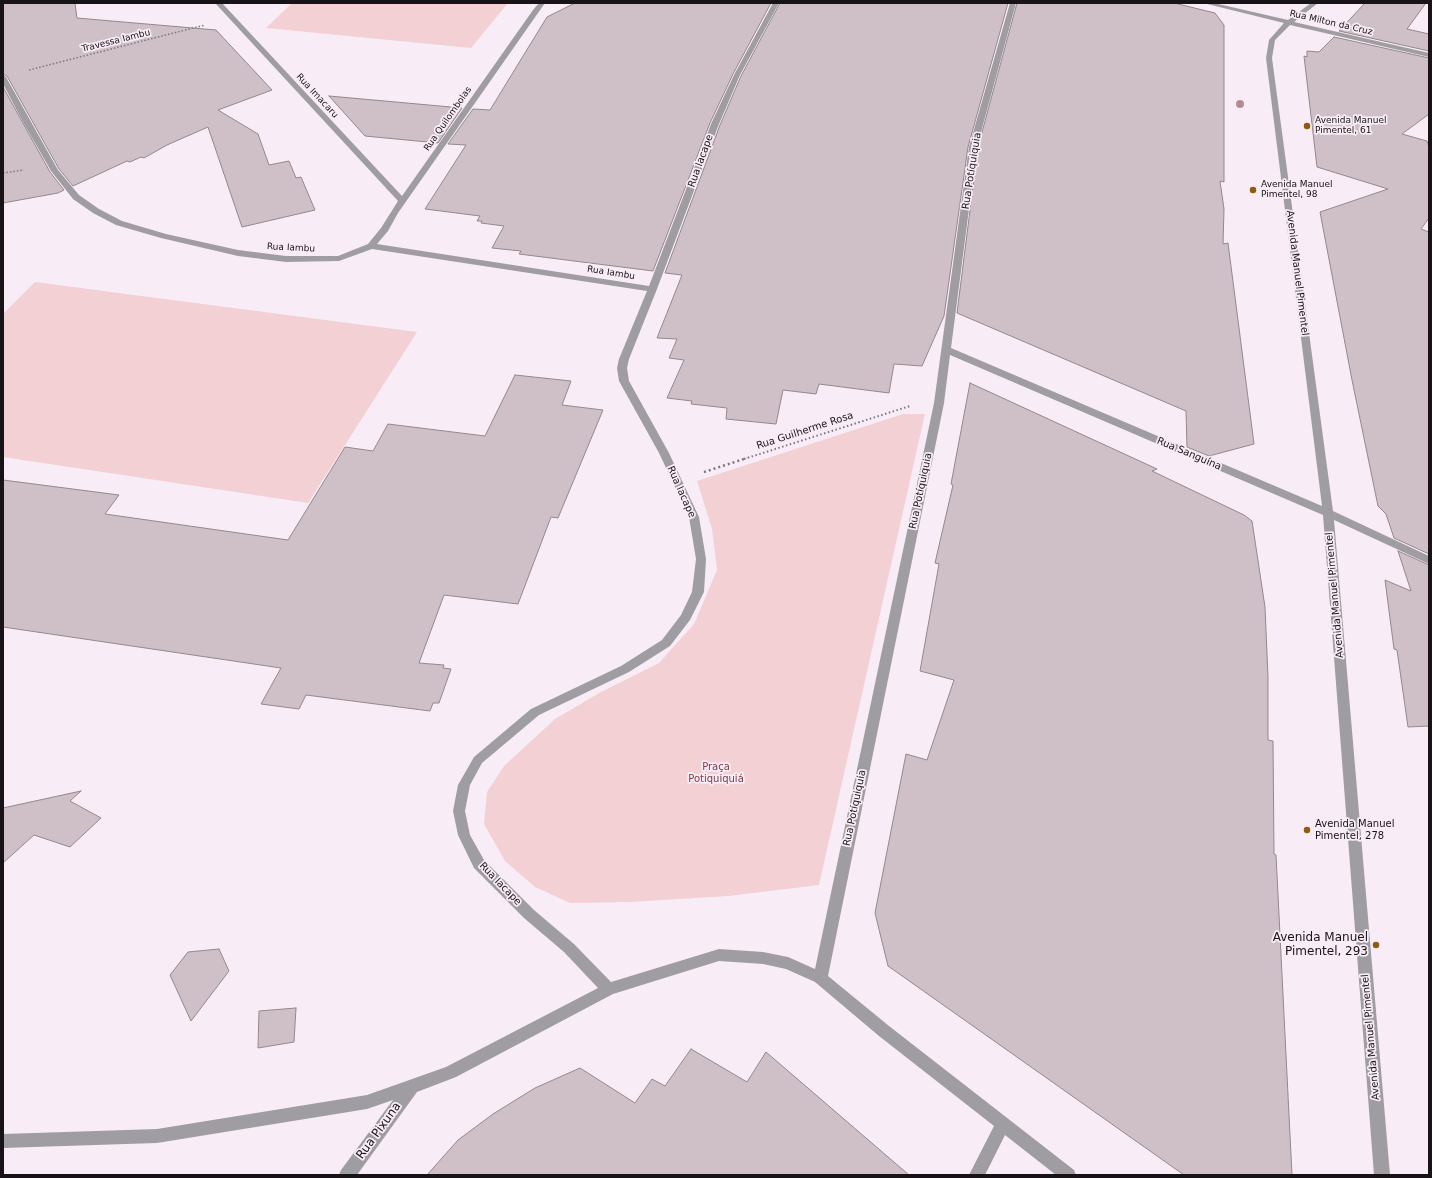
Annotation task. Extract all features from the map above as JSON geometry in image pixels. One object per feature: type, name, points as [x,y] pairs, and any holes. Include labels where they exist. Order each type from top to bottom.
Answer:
[{"type":"street","name":"Rua Imacaru","points":[[218,3],[403,202]]},
{"type":"street","name":"Rua Quilombolas","points":[[371,246],[542,3]]},
{"type":"street","name":"Rua Iacape","points":[[609,989],[568,948],[529,914],[479,864],[464,835],[460,811],[464,785],[478,760],[535,712],[625,668],[666,643],[686,617],[698,592],[701,559],[694,517],[664,453],[624,381],[622,368],[624,359],[715,124],[737,75],[776,3]]},
{"type":"street","name":"Rua Potíquiquia","points":[[820,978],[939,403],[974,147],[1013,3]]},
{"type":"street","name":"Rua Milton da Cruz","points":[[1206,3],[1429,55]]},
{"type":"street","name":"Avenida Manuel Pimentel","points":[[1315,3],[1288,23],[1272,40],[1269,58],[1328,513],[1382,1175]]},
{"type":"street","name":"Rua Iambu","points":[[3,77],[55,171],[76,197],[96,211],[119,223],[164,236],[238,253],[286,259],[339,258],[371,246],[652,289]]},
{"type":"street","name":"Rua Sanguína","points":[[947,350],[1328,513],[1429,560]]},
{"type":"street","points":[[3,1141],[157,1136],[367,1102],[451,1072],[609,989],[719,955],[763,958],[788,963],[820,978],[884,1031],[1068,1175]]},
{"type":"street","name":"Rua Pixuna","points":[[347,1175],[412,1087]]},
{"type":"street","points":[[977,1175],[1003,1124]]},
{"type":"path","name":"Travessa Iambu","points":[[3,77],[232,18]]},
{"type":"path","name":"Rua Guilherme Rosa","points":[[676,480],[905,407],[939,403]]},
{"type":"green space","points":[[292,3],[508,3],[471,48],[266,28]]},
{"type":"green space","points":[[35,282],[417,332],[308,503],[3,457],[3,314]]},
{"type":"green space","name":"Praça Potiquiquiá","points":[[903,414],[925,414],[819,885],[728,896],[630,902],[570,903],[535,887],[505,861],[484,824],[487,792],[504,766],[555,719],[601,692],[659,663],[694,624],[717,570],[712,529],[697,481]]},
{"type":"building","points":[[3,3],[75,3],[77,18],[216,30],[272,90],[218,110],[258,134],[269,165],[289,161],[296,178],[301,177],[315,210],[242,227],[208,127],[167,145],[144,158],[141,157],[130,162],[127,161],[73,186],[59,169],[7,76],[3,74]]},
{"type":"building","points":[[575,3],[771,3],[733,74],[710,123],[653,271],[519,254],[521,251],[492,248],[504,226],[481,223],[482,221],[477,221],[480,216],[425,209],[466,145],[448,144],[473,109],[490,110],[547,17]]},
{"type":"building","points":[[780,3],[1008,3],[968,147],[944,316],[922,366],[894,364],[889,393],[819,384],[816,394],[783,390],[776,424],[726,419],[727,408],[691,404],[692,401],[667,398],[684,360],[669,358],[677,339],[657,338],[682,275],[665,273],[720,125],[741,76]]},
{"type":"building","points":[[1017,3],[1174,3],[1215,13],[1224,25],[1224,182],[1220,181],[1224,209],[1223,244],[1228,243],[1254,444],[1209,456],[1187,447],[1186,411],[957,313],[978,147]]},
{"type":"building","points":[[1365,3],[1426,3],[1407,29],[1429,34],[1429,51],[1339,31]]},
{"type":"building","points":[[1334,37],[1429,58],[1429,114],[1402,134],[1427,141],[1429,147],[1429,218],[1421,229],[1429,232],[1429,554],[1394,538],[1386,514],[1378,506],[1320,212],[1388,189],[1317,167],[1304,56],[1307,57],[1307,51],[1319,52]]},
{"type":"building","points":[[3,87],[50,172],[64,190],[58,193],[3,203]]},
{"type":"building","points":[[329,96],[462,108],[438,143],[365,136]]},
{"type":"building","points":[[515,375],[571,381],[562,405],[603,410],[558,518],[551,517],[518,604],[444,595],[419,663],[444,665],[443,668],[451,669],[439,703],[433,703],[430,711],[306,695],[299,709],[261,704],[281,668],[3,627],[3,480],[119,495],[105,514],[288,540],[345,447],[373,451],[388,424],[485,436]]},
{"type":"building","points":[[970,383],[1157,469],[1152,471],[1244,515],[1252,521],[1265,607],[1268,677],[1268,740],[1273,741],[1274,854],[1276,855],[1292,1175],[1184,1175],[888,966],[875,913],[906,754],[927,760],[954,680],[920,671],[939,564],[935,563],[953,485],[951,484]]},
{"type":"building","points":[[1398,551],[1429,565],[1429,726],[1408,727],[1397,650],[1394,649],[1385,580],[1411,591]]},
{"type":"building","points":[[81,791],[70,801],[101,818],[70,847],[34,835],[3,863],[3,808]]},
{"type":"building","points":[[219,949],[229,971],[191,1021],[170,975],[188,952]]},
{"type":"building","points":[[296,1008],[294,1042],[258,1048],[259,1011]]},
{"type":"building","points":[[691,1049],[747,1082],[766,1052],[909,1175],[427,1175],[458,1140],[493,1114],[535,1088],[580,1068],[635,1103],[652,1079],[665,1086]]},
{"type":"place","name":"Avenida Manuel Pimentel, 61","points":[[1307,126]]},
{"type":"place","name":"Avenida Manuel Pimentel, 98","points":[[1253,190]]},
{"type":"place","name":"Avenida Manuel Pimentel, 278","points":[[1307,830]]},
{"type":"place","name":"Avenida Manuel Pimentel, 293","points":[[1376,945]]}]
